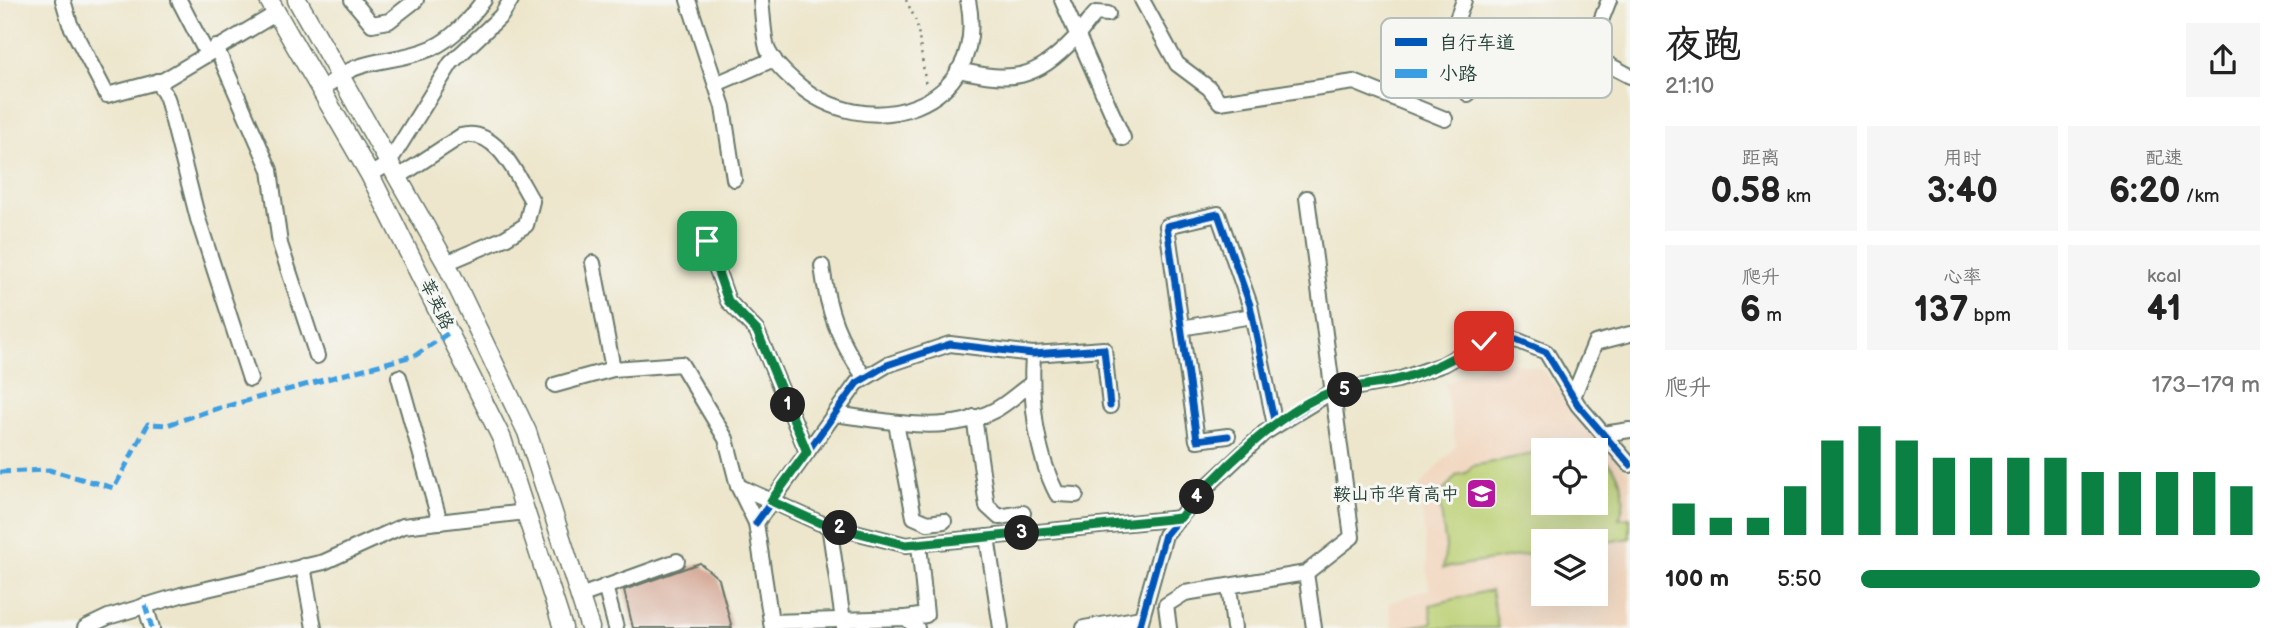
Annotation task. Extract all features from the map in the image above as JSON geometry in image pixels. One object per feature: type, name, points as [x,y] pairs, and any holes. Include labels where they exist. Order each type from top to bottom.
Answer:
[{"type":"main road","name":"莘英路","points":[[297,0],[446,263],[527,432],[590,628]]},
{"type":"main road","name":"莘英路","points":[[273,7],[370,175],[502,439],[563,628]]},
{"type":"street","points":[[63,0],[69,24],[107,95],[157,81],[211,50],[273,7]]},
{"type":"street","points":[[179,0],[211,50],[270,170],[280,244],[317,356]]},
{"type":"street","points":[[352,0],[372,24],[389,21],[410,2]]},
{"type":"street","points":[[321,91],[338,74],[365,63],[394,59],[433,47],[465,24],[484,0]]},
{"type":"street","points":[[393,171],[451,62],[501,16],[511,0]]},
{"type":"street","points":[[688,0],[723,107],[734,179]]},
{"type":"street","points":[[761,0],[767,50],[774,59],[808,94],[871,116],[889,115],[928,101],[958,70],[970,45],[968,0]]},
{"type":"street","points":[[1062,0],[1123,138]]},
{"type":"street","points":[[1142,0],[1177,64],[1209,88],[1220,102],[1354,82],[1381,93]]},
{"type":"street","points":[[1457,18],[1464,0]]},
{"type":"street","points":[[1602,18],[1609,0]]},
{"type":"street","points":[[958,70],[1000,79],[1014,78],[1054,58],[1077,37],[1096,13],[1108,14]]},
{"type":"street","points":[[716,83],[774,59]]},
{"type":"street","points":[[1612,67],[1630,76]]},
{"type":"street","points":[[157,81],[167,98],[198,219],[250,379]]},
{"type":"street","points":[[1393,98],[1444,119]]},
{"type":"street","points":[[370,175],[393,171],[472,133],[485,137],[505,157],[532,201],[526,225],[505,238],[446,263]]},
{"type":"street","points":[[1169,628],[1166,605],[1185,593],[1306,573],[1352,537],[1307,198]]},
{"type":"street","points":[[1227,436],[1197,440],[1167,226],[1218,214],[1252,316],[1275,425]]},
{"type":"street","points":[[707,241],[728,301],[757,331],[807,452]]},
{"type":"street","points":[[593,263],[613,369]]},
{"type":"street","points":[[822,266],[832,321],[842,345],[865,378]]},
{"type":"street","points":[[1181,328],[1252,316]]},
{"type":"street","points":[[1573,397],[1595,343],[1630,334]]},
{"type":"street","points":[[1084,628],[1140,623],[1165,535],[1201,492],[1275,425],[1331,392],[1398,380],[1444,364],[1484,341],[1509,337],[1546,352],[1573,397],[1630,465]]},
{"type":"street","points":[[756,523],[857,383],[887,365],[950,344],[1033,354],[1104,349],[1110,406]]},
{"type":"street","points":[[1033,354],[1031,384],[1046,472],[1057,494],[1076,495]]},
{"type":"street","points":[[555,385],[613,369],[681,364],[726,439],[738,486],[756,523],[771,625],[912,623],[926,615],[919,544]]},
{"type":"street","points":[[399,377],[440,522]]},
{"type":"street","points":[[835,414],[906,426],[956,423],[995,410],[1031,384]]},
{"type":"street","points":[[974,417],[987,506],[999,517],[1024,513]]},
{"type":"street","points":[[896,423],[914,517],[928,523],[944,521]]},
{"type":"street","points":[[1603,434],[1630,430]]},
{"type":"street","points":[[738,486],[829,525],[906,545],[1180,518]]},
{"type":"street","points":[[85,628],[108,617],[145,606],[324,562],[403,526],[526,512]]},
{"type":"street","points":[[829,525],[844,624]]},
{"type":"street","points":[[987,537],[1001,628]]},
{"type":"street","points":[[580,596],[677,561]]},
{"type":"street","points":[[303,566],[314,628]]},
{"type":"street","points":[[1306,573],[1314,628]]},
{"type":"street","points":[[605,586],[616,628]]},
{"type":"street","points":[[1229,586],[1234,628]]},
{"type":"street","points":[[145,606],[152,628]]},
{"type":"path","points":[[906,0],[917,23],[928,101]]},
{"type":"shaded area","name":"鞍山市华育高中","points":[[1494,359],[1540,368],[1599,438],[1531,438],[1531,515],[1608,515],[1608,449],[1630,475],[1630,628],[1392,628],[1389,603],[1429,589],[1420,486],[1456,446],[1445,384]]},
{"type":"green space","points":[[1531,454],[1531,515],[1608,515],[1608,463],[1621,482],[1623,500],[1619,519],[1630,518],[1630,538],[1608,542],[1608,529],[1531,529],[1531,554],[1443,568],[1446,547],[1439,496],[1457,475],[1466,473],[1472,466]]},
{"type":"green space","points":[[1491,590],[1498,628],[1405,628],[1432,623],[1430,605]]},
{"type":"building","points":[[700,563],[719,579],[732,628],[633,628],[624,590]]},
{"type":"marked path","points":[[0,472],[49,470],[114,488],[148,424],[167,425],[209,411],[416,355],[450,332]]},
{"type":"marked path","points":[[145,605],[152,628]]},
{"type":"cycle path","points":[[1228,436],[1197,440],[1167,226],[1218,214],[1250,305],[1275,425]]},
{"type":"cycle path","points":[[1139,628],[1165,535],[1201,492],[1264,433],[1331,392],[1398,380],[1444,364],[1484,341],[1509,337],[1546,352],[1578,405],[1630,465]]},
{"type":"cycle path","points":[[756,523],[857,383],[887,365],[950,344],[1033,354],[1104,349],[1110,406]]},
{"type":"place","name":"鞍山市华育高中","points":[[1482,494]]},
{"type":"route","points":[[707,241],[728,301],[757,331],[807,452],[771,501],[820,523],[906,545],[1180,518],[1201,492],[1264,433],[1303,407],[1331,392],[1398,380],[1444,364],[1484,341]]}]
